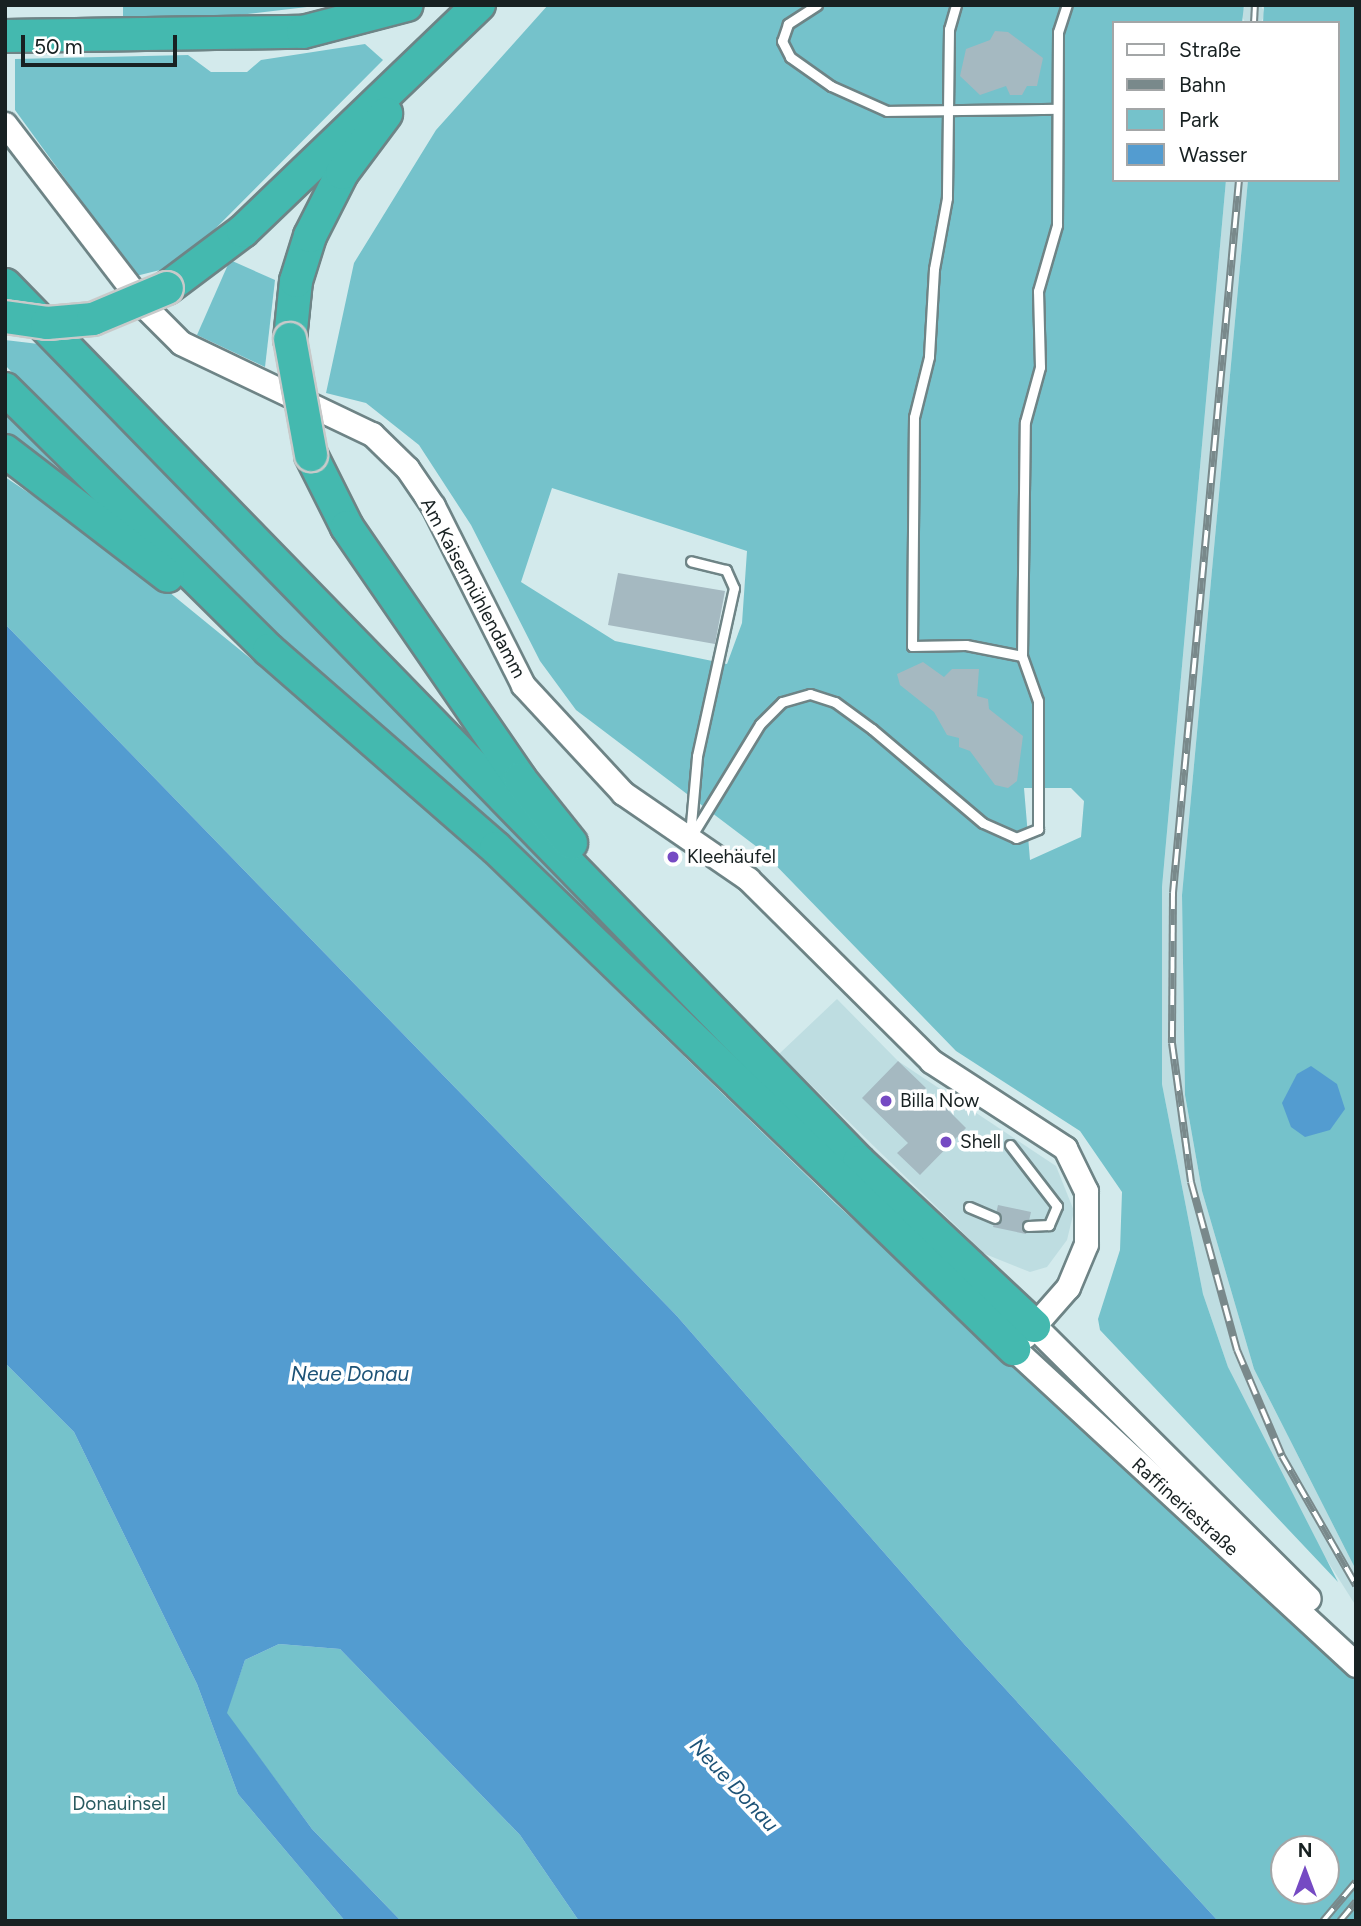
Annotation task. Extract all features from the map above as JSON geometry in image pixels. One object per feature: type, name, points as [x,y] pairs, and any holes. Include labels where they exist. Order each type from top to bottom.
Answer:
[{"type":"highway","points":[[5,36],[303,32],[407,5]]},
{"type":"highway","points":[[5,317],[47,323],[93,319],[167,288],[243,231],[479,5]]},
{"type":"highway","points":[[436,48],[359,148],[320,214],[296,281],[290,339],[311,455],[347,527],[512,768],[647,946]]},
{"type":"highway","points":[[5,285],[859,1162],[1024,1337]]},
{"type":"highway","points":[[5,389],[269,650],[496,848],[1024,1337]]},
{"type":"highway","points":[[5,451],[269,650]]},
{"type":"main road","name":"Raffineriestraße","points":[[1024,1337],[1356,1647]]},
{"type":"main road","name":"Raffineriestraße","points":[[1024,1337],[1356,1665]]},
{"type":"street","name":"Am Kaisermühlendamm","points":[[5,124],[123,280],[181,343],[372,434],[407,468],[433,506],[523,685],[623,793],[748,879],[931,1061],[1065,1148],[1086,1192],[1086,1244],[1068,1287],[1024,1337]]},
{"type":"lane","points":[[817,5],[788,24],[782,41],[790,57],[887,111],[1057,109]]},
{"type":"lane","points":[[956,5],[948,29],[947,198],[934,269],[929,357],[914,417],[912,646],[966,645],[1022,656]]},
{"type":"lane","points":[[689,840],[760,724],[782,702],[810,694],[835,702],[872,729],[983,823],[1016,838],[1038,829],[1042,787],[1038,701],[1022,656],[1026,422],[1040,368],[1038,291],[1057,225],[1058,32],[1067,5]]},
{"type":"lane","points":[[689,840],[697,756],[734,588],[726,570],[691,561]]},
{"type":"lane","points":[[1010,1145],[1057,1206],[1049,1225],[1028,1226]]},
{"type":"lane","points":[[969,1207],[995,1218]]},
{"type":"shaded area","points":[[1249,4],[1257,4],[1263,10],[1263,18],[1260,21],[1246,21],[1243,18],[1243,10]]},
{"type":"shaded area","points":[[1226,182],[1248,182],[1182,895],[1185,1095],[1202,1191],[1254,1369],[1356,1570],[1356,1606],[1304,1524],[1228,1367],[1203,1294],[1162,1084],[1162,887]]},
{"type":"shaded area","name":"Shell","points":[[837,999],[898,1061],[1056,1166],[1074,1211],[1067,1240],[1047,1267],[1030,1272],[985,1254],[779,1054]]},
{"type":"green space","points":[[131,5],[324,5],[197,20],[123,19],[123,6]]},
{"type":"green space","points":[[548,5],[1244,5],[1242,21],[1112,21],[1112,182],[1226,182],[1162,887],[1162,1084],[1203,1294],[1228,1367],[1338,1582],[1100,1330],[1098,1319],[1120,1250],[1122,1192],[1080,1131],[956,1051],[761,850],[576,710],[540,661],[471,525],[419,445],[366,403],[326,393],[354,263],[436,130]],"holes":[[[552,488],[747,551],[742,623],[727,664],[615,641],[521,582]],[[1024,788],[1071,788],[1084,801],[1081,837],[1030,860]]]},
{"type":"green space","points":[[1264,5],[1356,5],[1356,1570],[1254,1369],[1202,1191],[1185,1095],[1182,895],[1248,182],[1340,182],[1340,21],[1263,21]]},
{"type":"green space","points":[[365,44],[383,60],[207,237],[172,267],[136,276],[15,110],[15,59],[188,55],[211,72],[247,72],[261,60]]},
{"type":"green space","points":[[230,260],[275,280],[265,367],[197,335]]},
{"type":"green space","points":[[5,340],[47,345],[734,1059],[488,821],[188,557],[5,365]]},
{"type":"green space","points":[[5,413],[89,500],[5,438]]},
{"type":"green space","points":[[5,477],[131,561],[402,782],[835,1203],[1356,1677],[1356,1921],[1218,1921],[965,1645],[676,1315],[5,624]]},
{"type":"green space","name":"Donauinsel","points":[[5,1363],[74,1432],[197,1684],[238,1794],[345,1921],[5,1921]]},
{"type":"green space","points":[[279,1644],[340,1649],[520,1835],[579,1921],[401,1921],[312,1829],[226,1713],[245,1660]]},
{"type":"water","name":"Neue Donau","points":[[5,624],[676,1315],[965,1645],[1218,1921],[579,1921],[520,1835],[340,1649],[279,1644],[245,1660],[227,1713],[312,1829],[401,1921],[345,1921],[238,1794],[197,1684],[74,1432],[5,1363]]},
{"type":"water","points":[[1311,1066],[1337,1084],[1345,1109],[1330,1130],[1305,1137],[1291,1127],[1282,1103],[1297,1074]]},
{"type":"building","points":[[995,31],[1008,32],[1043,58],[1037,86],[1027,86],[1022,95],[1010,95],[1006,86],[980,95],[960,76],[966,49],[990,40]]},
{"type":"building","points":[[618,573],[725,591],[715,644],[608,625]]},
{"type":"building","points":[[923,662],[944,677],[952,669],[979,669],[977,696],[988,699],[989,709],[1023,736],[1017,781],[1008,788],[995,785],[970,751],[959,747],[959,738],[947,735],[934,712],[900,685],[897,674]]},
{"type":"building","points":[[898,1061],[926,1088],[920,1094],[938,1111],[944,1106],[966,1128],[920,1175],[897,1153],[908,1143],[862,1098]]},
{"type":"building","points":[[998,1205],[1031,1212],[1026,1234],[993,1227]]},
{"type":"railway","points":[[1254,21],[1255,5]]},
{"type":"railway","points":[[1239,182],[1173,893],[1172,1043],[1191,1182],[1237,1350],[1282,1456],[1356,1585]]},
{"type":"railway","points":[[1323,1921],[1356,1882]]},
{"type":"railway","points":[[1340,1921],[1356,1902]]},
{"type":"place","name":"Kleehäufel","points":[[673,857]]},
{"type":"place","name":"Billa Now","points":[[886,1101]]},
{"type":"place","name":"Shell","points":[[946,1142]]}]
